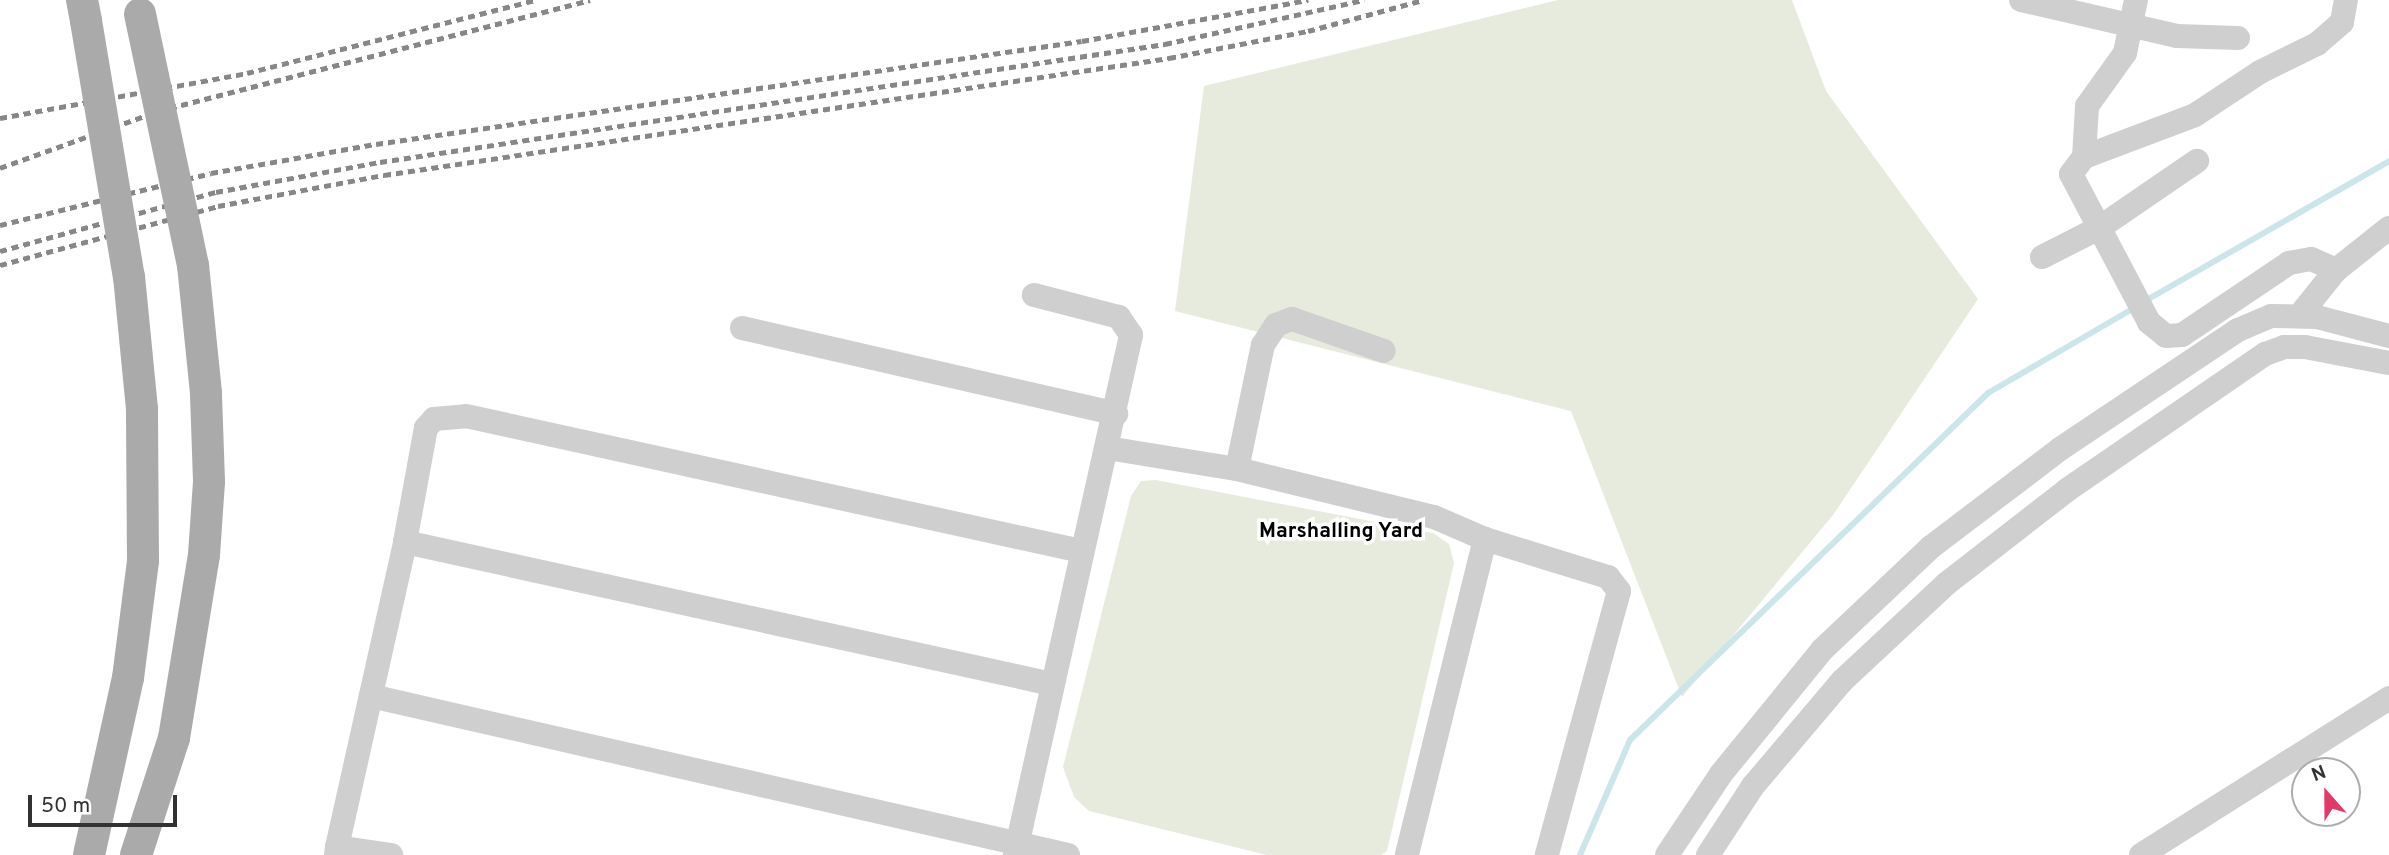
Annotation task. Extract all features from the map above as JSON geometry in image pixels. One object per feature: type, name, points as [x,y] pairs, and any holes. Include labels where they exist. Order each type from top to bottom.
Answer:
[{"type":"main road","points":[[136,855],[174,738],[204,555],[209,481],[206,393],[193,266],[139,7]]},
{"type":"main road","points":[[84,11],[129,276],[142,410],[143,561],[128,678],[89,855]]},
{"type":"street","points":[[2021,0],[2135,12],[2177,36],[2238,38]]},
{"type":"street","points":[[2336,270],[2311,259],[2289,263],[2182,335],[2166,336],[2148,322],[2071,174],[2084,157],[2195,115],[2260,72],[2317,44],[2342,22],[2346,0]]},
{"type":"street","points":[[2084,157],[2087,106],[2125,53],[2135,12]]},
{"type":"street","points":[[2042,257],[2099,228],[2197,161]]},
{"type":"street","points":[[2300,316],[2336,270],[2389,228]]},
{"type":"street","points":[[1016,850],[1081,551],[1128,355],[1128,326],[1119,317],[1034,295]]},
{"type":"street","points":[[1667,855],[1771,708],[1869,602],[1931,547],[2060,449],[2238,330],[2271,316],[2300,316],[2389,335]]},
{"type":"street","points":[[1237,469],[1263,345],[1276,325],[1292,319],[1384,351]]},
{"type":"street","points":[[742,328],[1116,414]]},
{"type":"street","points":[[1708,855],[1753,786],[1842,681],[1946,584],[2067,489],[2265,354],[2284,347],[2305,346],[2389,363]]},
{"type":"street","points":[[391,855],[337,851],[405,542],[426,428],[447,414],[805,488],[1081,551]]},
{"type":"street","points":[[1107,448],[1237,469],[1434,517],[1485,539],[1608,577],[1619,591],[1547,855]]},
{"type":"street","points":[[1407,855],[1485,539]]},
{"type":"street","points":[[405,542],[1052,684]]},
{"type":"street","points":[[371,696],[1016,850],[1068,855]]},
{"type":"street","points":[[2141,855],[2389,698]]},
{"type":"shaded area","points":[[1558,0],[1792,0],[1826,91],[1978,299],[1833,515],[1682,697],[1571,411],[1175,311],[1204,86]]},
{"type":"shaded area","points":[[1156,480],[1433,533],[1449,544],[1454,563],[1387,851],[1381,855],[1267,855],[1089,811],[1074,797],[1063,767],[1131,496],[1141,481]]},
{"type":"waterway","points":[[2145,301],[2389,161]]},
{"type":"waterway","points":[[1580,855],[1630,740],[1988,393],[2136,307]]},
{"type":"railway","points":[[0,118],[247,73],[535,0]]},
{"type":"railway","points":[[0,168],[158,111],[590,0]]},
{"type":"railway","points":[[0,225],[211,173],[376,144],[1082,41],[1308,0]]},
{"type":"railway","points":[[0,251],[216,192],[380,162],[1165,44],[1364,0]]},
{"type":"railway","points":[[0,265],[218,206],[384,175],[1169,58],[1308,31],[1423,0]]},
{"type":"district","name":"Marshalling Yard","points":[[1341,532]]}]
